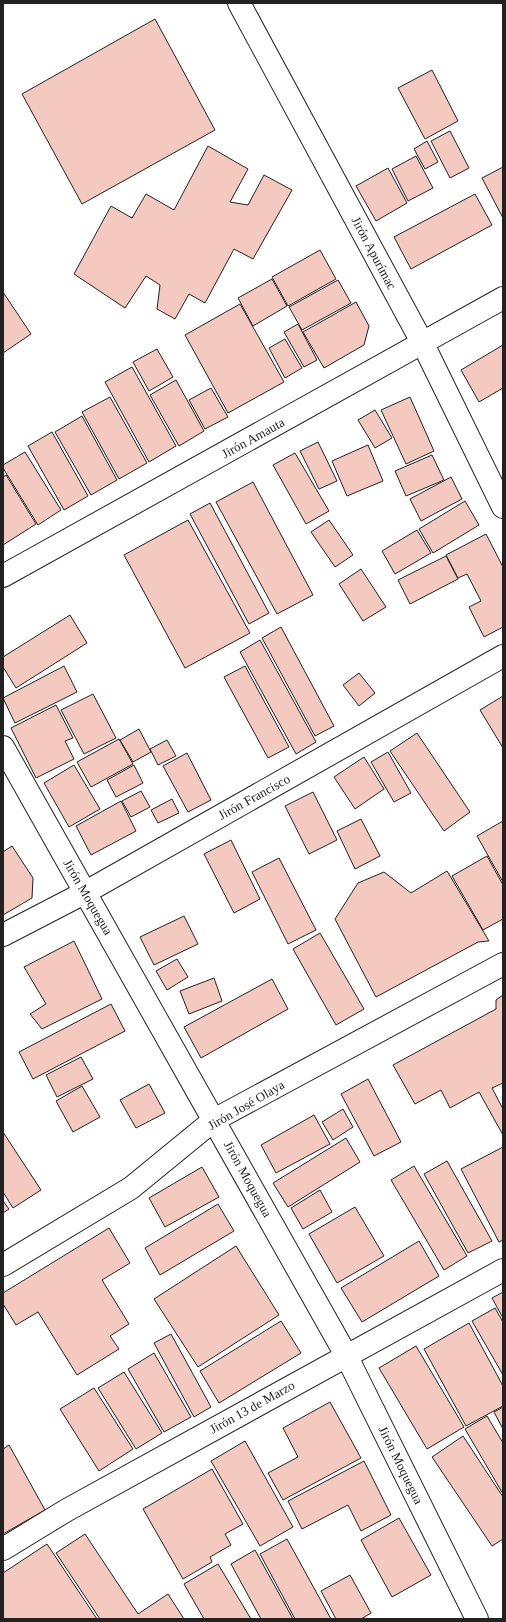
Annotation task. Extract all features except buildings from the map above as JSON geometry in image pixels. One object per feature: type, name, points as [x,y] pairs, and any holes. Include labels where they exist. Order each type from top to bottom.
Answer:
[{"type":"street","name":"Jirón Apurímac","points":[[239,3],[423,344],[503,507]]},
{"type":"street","name":"Jirón Amauta","points":[[3,576],[423,344],[503,298]]},
{"type":"street","name":"Jirón Francisco","points":[[3,935],[86,892],[503,656]]},
{"type":"street","name":"Jirón Moquegua","points":[[3,748],[86,892],[346,1355],[477,1619]]},
{"type":"street","name":"Jirón José Olaya","points":[[3,1265],[131,1188],[214,1120],[503,964]]},
{"type":"street","name":"Jirón 13 de Marzo","points":[[3,1550],[67,1510],[346,1355],[503,1270]]}]
